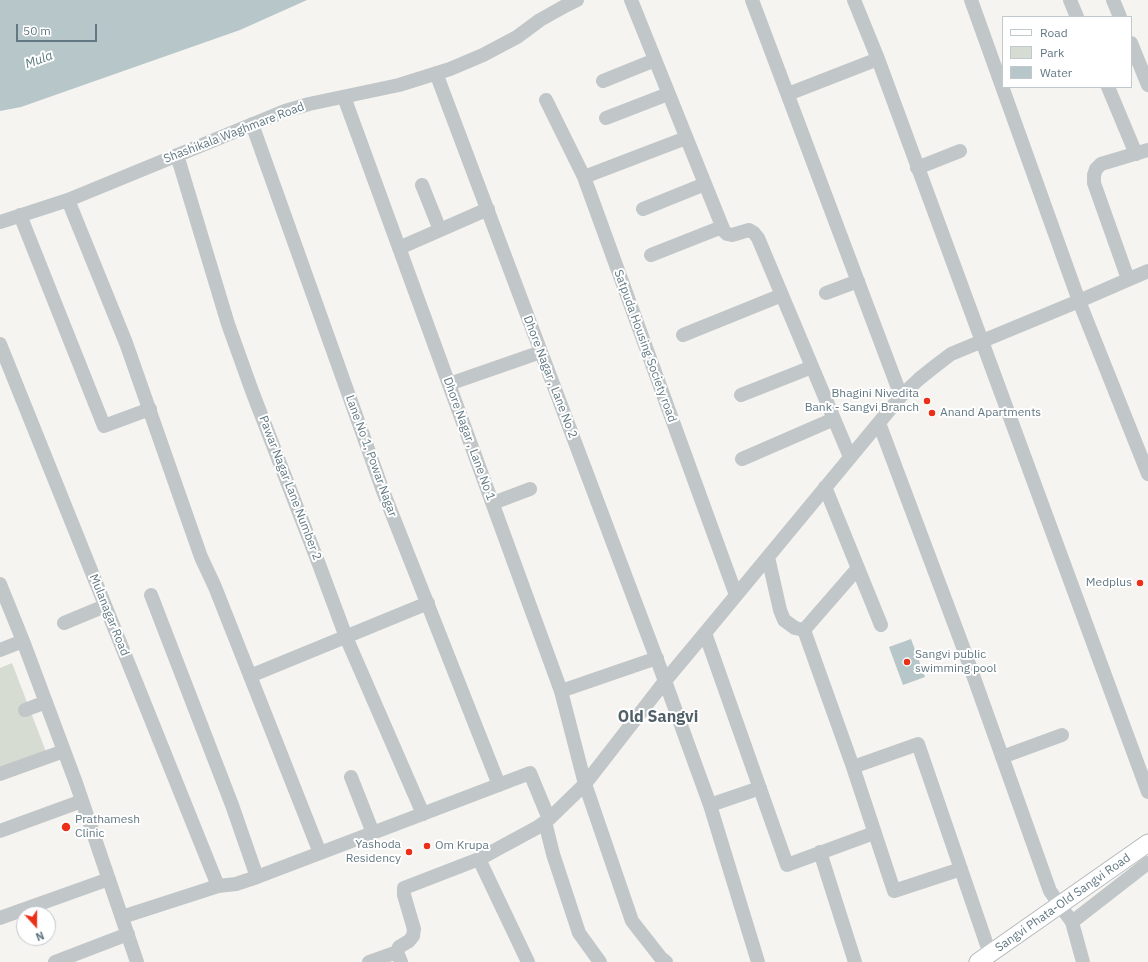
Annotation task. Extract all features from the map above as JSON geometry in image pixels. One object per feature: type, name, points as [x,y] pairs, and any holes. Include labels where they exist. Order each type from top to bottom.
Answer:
[{"type":"main road","name":"Sangvi Phata-Old Sangvi Road","points":[[984,958],[1148,843]]},
{"type":"street","name":"Shashikala Waghmare Road","points":[[0,222],[68,200],[285,111],[309,104],[399,85],[450,69],[484,55],[517,37],[540,20],[577,0]]},
{"type":"street","points":[[631,0],[724,232],[732,235],[749,230],[758,238],[850,457]]},
{"type":"street","points":[[752,0],[901,396]]},
{"type":"street","points":[[854,0],[878,59],[1148,792]]},
{"type":"street","points":[[971,0],[1002,87]]},
{"type":"street","points":[[1070,0],[1077,16]]},
{"type":"street","points":[[1114,0],[1120,16]]},
{"type":"street","points":[[1132,45],[1148,85]]},
{"type":"street","points":[[788,94],[878,59]]},
{"type":"street","points":[[603,81],[655,60]]},
{"type":"street","name":"Dhore Nagar , Lane No 2","points":[[436,73],[488,209],[540,352],[666,681],[710,805],[758,962]]},
{"type":"street","points":[[1002,88],[1079,302],[1148,474]]},
{"type":"street","points":[[1109,88],[1142,152],[1101,164],[1096,169],[1094,175],[1094,183],[1128,279]]},
{"type":"street","points":[[606,118],[668,94]]},
{"type":"street","name":"Dhore Nagar , Lane No 1","points":[[344,97],[561,691],[585,784],[632,921],[661,958],[666,962]]},
{"type":"street","name":"Satpuda Housing Society road","points":[[546,100],[584,177],[736,595]]},
{"type":"street","name":"Lane No 1, Powar Nagar","points":[[252,124],[383,491],[499,784]]},
{"type":"street","points":[[584,177],[686,138]]},
{"type":"street","points":[[917,168],[960,150]]},
{"type":"street","name":"Pawar Nagar Lane Number 2","points":[[177,155],[228,324],[252,391],[346,637],[423,814]]},
{"type":"street","points":[[643,208],[705,184]]},
{"type":"street","points":[[422,185],[440,230]]},
{"type":"street","points":[[68,200],[126,343],[201,557],[215,587],[320,853]]},
{"type":"street","points":[[399,248],[488,209]]},
{"type":"street","points":[[20,215],[104,426],[150,409]]},
{"type":"street","points":[[651,255],[722,227]]},
{"type":"street","points":[[370,962],[399,957],[399,947],[409,941],[413,936],[414,929],[404,895],[404,888],[479,859],[538,827],[585,784],[705,633],[901,396],[951,354],[1079,302],[1148,271]]},
{"type":"street","points":[[826,293],[858,281]]},
{"type":"street","points":[[683,335],[782,295]]},
{"type":"street","name":"Mulanagar Road","points":[[0,344],[218,886]]},
{"type":"street","points":[[449,384],[540,352]]},
{"type":"street","points":[[741,395],[812,367]]},
{"type":"street","points":[[742,459],[834,419]]},
{"type":"street","points":[[880,423],[1050,891],[1072,922],[1083,962]]},
{"type":"street","points":[[825,488],[881,625]]},
{"type":"street","points":[[493,503],[530,489]]},
{"type":"street","points":[[768,557],[780,610],[784,620],[795,628],[804,630]]},
{"type":"street","points":[[804,630],[858,568]]},
{"type":"street","points":[[0,584],[64,751],[137,962]]},
{"type":"street","points":[[151,595],[232,804],[257,877]]},
{"type":"street","points":[[250,676],[428,603]]},
{"type":"street","points":[[64,623],[105,606]]},
{"type":"street","points":[[804,630],[853,767],[894,891],[961,869]]},
{"type":"street","points":[[705,633],[787,864],[874,833]]},
{"type":"street","points":[[0,650],[23,642]]},
{"type":"street","points":[[561,691],[657,658]]},
{"type":"street","points":[[25,710],[46,702]]},
{"type":"street","points":[[1002,757],[1062,735]]},
{"type":"street","points":[[853,767],[918,744],[961,869],[984,958]]},
{"type":"street","points":[[0,774],[64,751]]},
{"type":"street","points":[[122,917],[218,886],[236,884],[257,877],[530,773],[547,820],[553,854],[579,933],[600,962]]},
{"type":"street","points":[[351,777],[373,833]]},
{"type":"street","points":[[710,805],[760,788]]},
{"type":"street","points":[[0,831],[82,801]]},
{"type":"street","points":[[820,852],[855,962]]},
{"type":"street","points":[[479,859],[528,962]]},
{"type":"street","points":[[1072,922],[1148,863]]},
{"type":"street","points":[[0,918],[109,879]]},
{"type":"street","points":[[55,962],[128,934]]},
{"type":"green space","points":[[12,663],[48,757],[0,772],[0,668]]},
{"type":"water","name":"Mula","points":[[0,0],[307,0],[240,30],[21,107],[0,111]]},
{"type":"water","name":"Sangvi public swimming pool","points":[[911,639],[925,677],[903,685],[889,647]]},
{"type":"place","name":"Bhagini Nivedita Bank - Sangvi Branch","points":[[927,401]]},
{"type":"place","name":"Anand Apartments","points":[[932,413]]},
{"type":"place","name":"Medplus","points":[[1140,583]]},
{"type":"place","name":"Sangvi public swimming pool","points":[[907,662]]},
{"type":"place","name":"Prathamesh Clinic","points":[[66,827]]},
{"type":"place","name":"Om Krupa","points":[[427,846]]},
{"type":"place","name":"Yashoda Residency","points":[[409,852]]},
{"type":"district","name":"Old Sangvi","points":[[658,717]]}]
